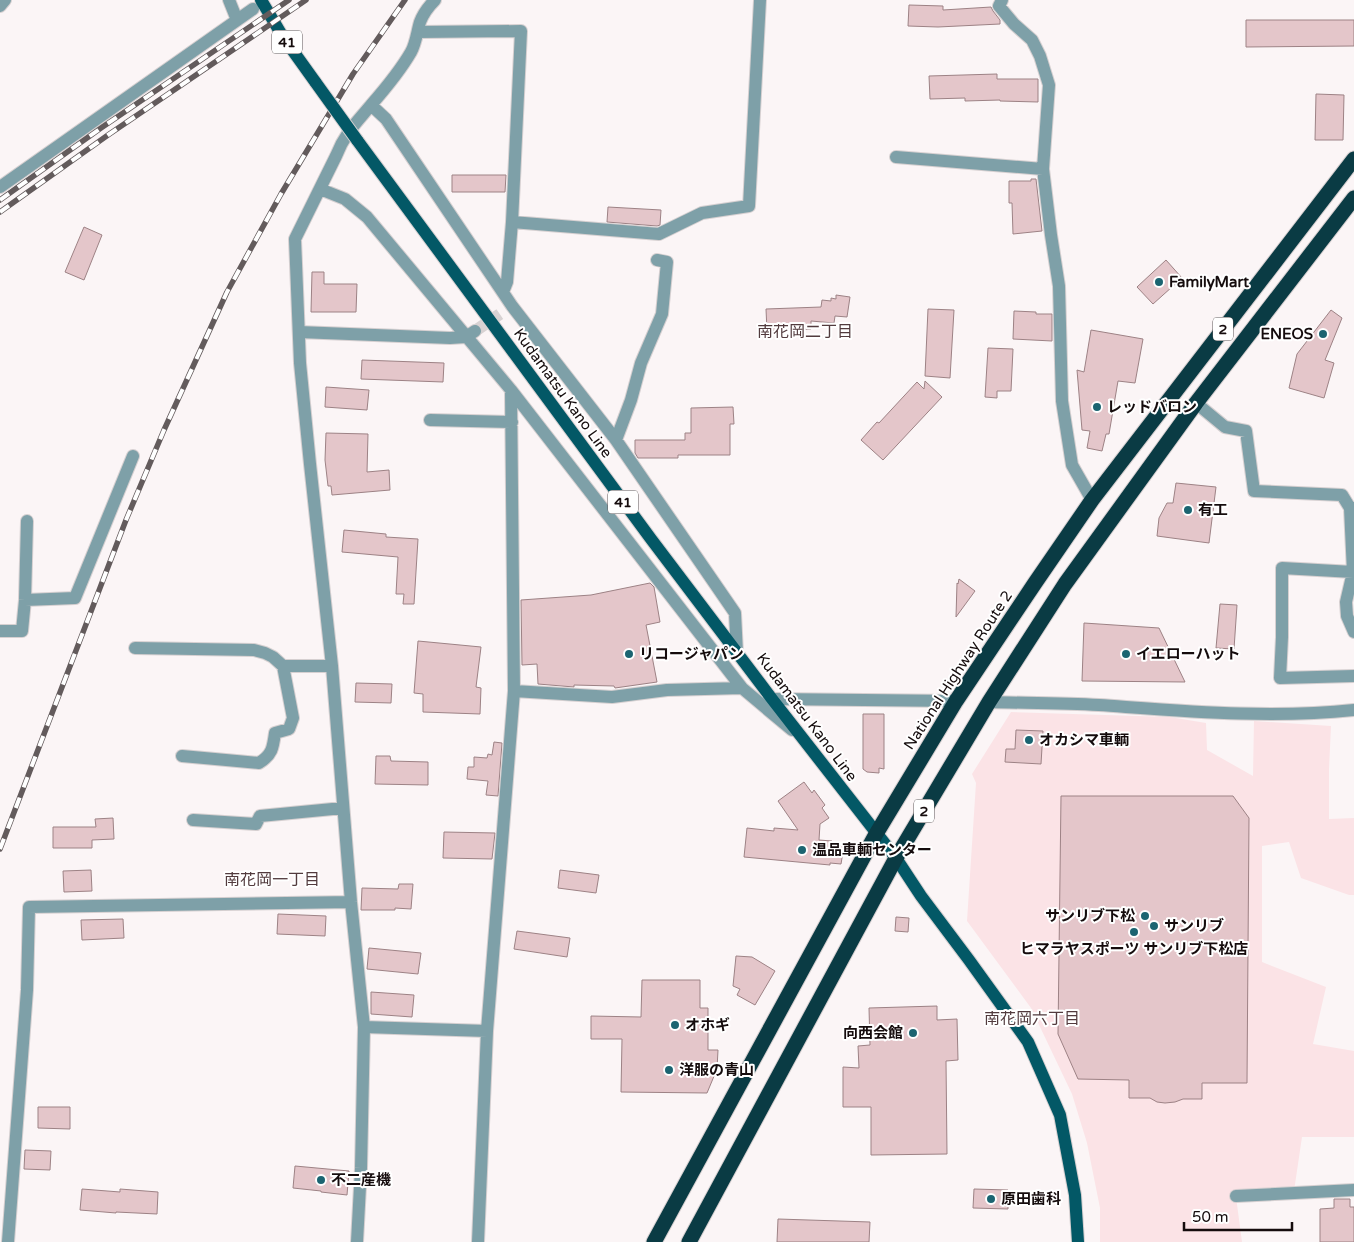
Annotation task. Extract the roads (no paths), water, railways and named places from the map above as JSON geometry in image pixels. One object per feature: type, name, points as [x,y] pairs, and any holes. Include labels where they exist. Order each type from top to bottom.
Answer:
[{"type":"highway","name":"National Highway Route 2","points":[[654,1242],[876,834],[956,701],[1092,500],[1354,159]]},
{"type":"highway","name":"2","points":[[689,1242],[896,858],[989,702],[1065,584],[1196,403],[1354,198]]},
{"type":"main road","name":"Kudamatsu Kano Line","points":[[257,4],[651,539],[800,736],[896,858],[921,896],[1028,1042],[1060,1115],[1075,1195],[1078,1242]]},
{"type":"street","points":[[0,6],[5,0]]},
{"type":"street","points":[[229,0],[236,20]]},
{"type":"street","points":[[357,1242],[361,1168],[364,1027],[351,902],[332,666],[300,363],[295,239],[342,142],[354,124],[403,65],[412,50],[420,21],[435,0]]},
{"type":"street","points":[[512,222],[659,234],[702,214],[749,206],[760,0]]},
{"type":"street","points":[[1002,0],[999,6],[1014,24],[1032,40],[1040,56],[1049,85],[1043,169],[1059,286],[1062,401],[1072,465],[1092,500]]},
{"type":"street","points":[[0,187],[257,4]]},
{"type":"street","points":[[418,32],[521,30],[512,222],[507,282],[503,292]]},
{"type":"street","points":[[371,105],[386,119],[503,292],[508,309],[616,440],[735,613],[737,653]]},
{"type":"street","points":[[896,157],[1043,169]]},
{"type":"street","points":[[320,189],[344,199],[367,217],[470,334],[742,688],[800,736]]},
{"type":"street","points":[[616,440],[631,400],[641,363],[662,314],[667,262],[657,260]]},
{"type":"street","points":[[300,332],[450,338],[470,334]]},
{"type":"street","points":[[478,1242],[487,1031],[514,691],[512,390]]},
{"type":"street","points":[[1196,403],[1225,426],[1246,431],[1254,491],[1342,494],[1352,508],[1353,572],[1346,602],[1346,616],[1354,632]]},
{"type":"street","points":[[430,420],[512,422]]},
{"type":"street","points":[[25,600],[75,598],[133,456]]},
{"type":"street","points":[[0,631],[22,631],[25,600],[27,521]]},
{"type":"street","points":[[1353,572],[1282,568],[1280,678],[1354,676]]},
{"type":"street","points":[[135,648],[254,650],[265,653],[282,666],[293,718],[289,729],[275,733],[273,747],[267,758],[259,763],[182,756]]},
{"type":"street","points":[[282,666],[332,666]]},
{"type":"street","points":[[514,691],[612,697],[667,690],[742,688]]},
{"type":"street","points":[[772,699],[956,701]]},
{"type":"street","points":[[989,702],[1097,705],[1196,712],[1273,714],[1325,713],[1354,710]]},
{"type":"street","points":[[193,820],[256,824],[260,816],[343,808]]},
{"type":"street","points":[[8,1242],[27,990],[29,907],[351,902]]},
{"type":"street","points":[[364,1027],[487,1031]]},
{"type":"street","points":[[1236,1196],[1354,1190]]},
{"type":"tunnel","points":[[475,331],[503,312]]},
{"type":"railway","points":[[0,200],[101,128],[289,0]]},
{"type":"railway","points":[[0,212],[108,135],[306,0]]},
{"type":"railway","points":[[0,849],[126,520],[164,430],[227,292],[281,194],[353,74],[405,0]]},
{"type":"place","name":"FamilyMart","points":[[1159,282]]},
{"type":"place","name":"ENEOS","points":[[1323,334]]},
{"type":"place","name":"レッドバロン","points":[[1097,407]]},
{"type":"place","name":"有工","points":[[1188,510]]},
{"type":"place","name":"リコージャパン","points":[[629,654]]},
{"type":"place","name":"イエローハット","points":[[1126,654]]},
{"type":"place","name":"オカシマ車輌","points":[[1029,740]]},
{"type":"place","name":"温品車輌センター","points":[[802,850]]},
{"type":"place","name":"サンリブ下松","points":[[1145,916]]},
{"type":"place","name":"サンリブ","points":[[1154,926]]},
{"type":"place","name":"ヒマラヤスポーツ サンリブ下松店","points":[[1134,932]]},
{"type":"place","name":"オホギ","points":[[675,1025]]},
{"type":"place","name":"向西会館","points":[[913,1033]]},
{"type":"place","name":"洋服の青山","points":[[669,1070]]},
{"type":"place","name":"不二産機","points":[[321,1180]]},
{"type":"place","name":"原田歯科","points":[[991,1199]]},
{"type":"district","name":"南花岡二丁目","points":[[805,332]]},
{"type":"district","name":"南花岡一丁目","points":[[272,880]]},
{"type":"district","name":"南花岡六丁目","points":[[1032,1019]]}]
